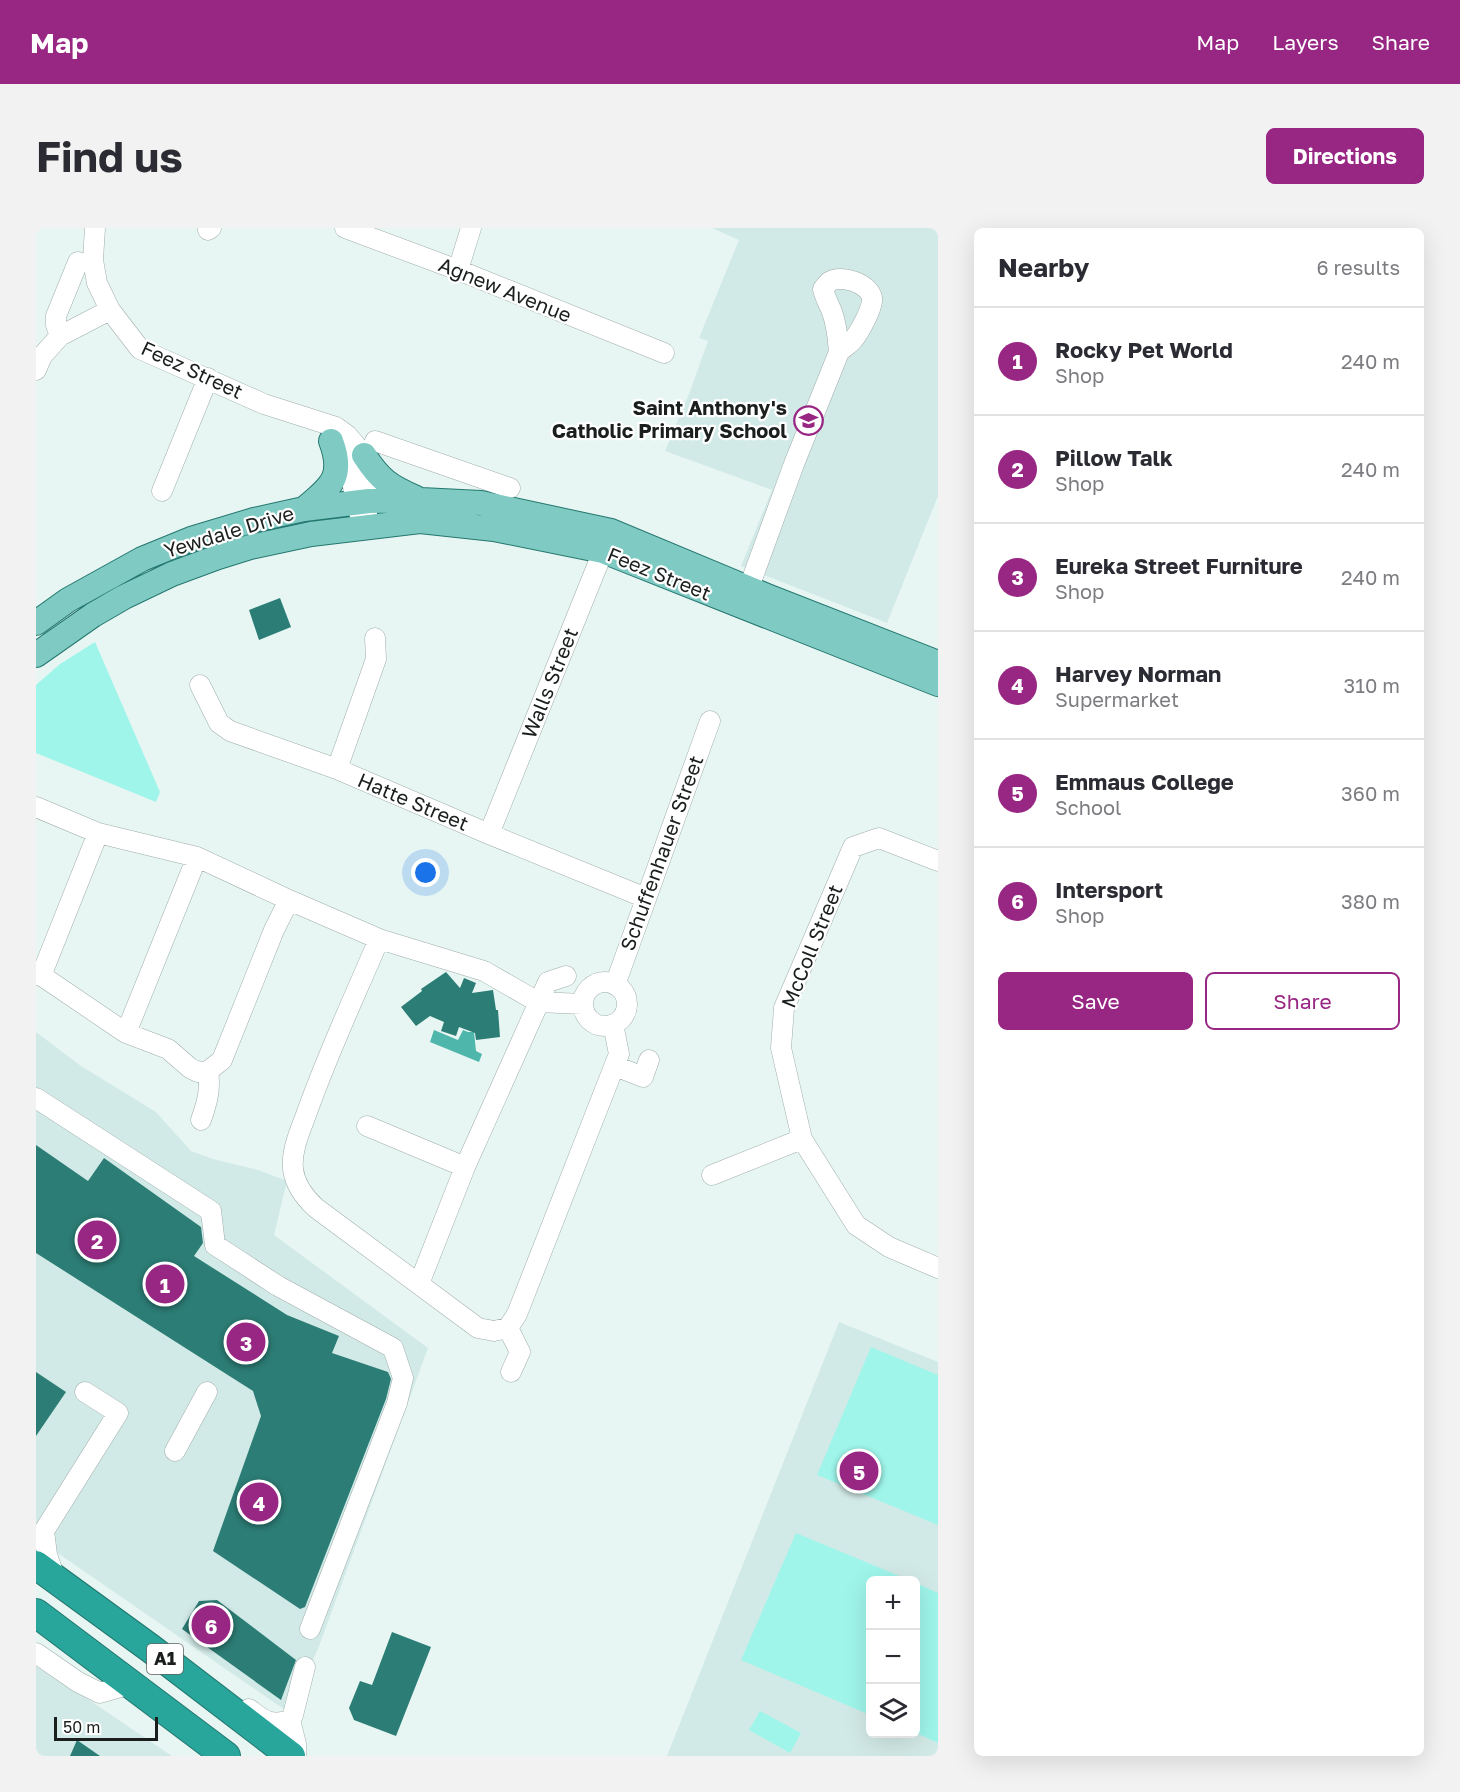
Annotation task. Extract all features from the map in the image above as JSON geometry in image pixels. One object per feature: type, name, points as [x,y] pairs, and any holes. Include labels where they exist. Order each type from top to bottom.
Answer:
[{"type":"highway","name":"A1","points":[[46,1572],[293,1756]]},
{"type":"highway","name":"A1","points":[[36,1613],[226,1756]]},
{"type":"main road","points":[[304,509],[330,488],[337,465],[332,441]]},
{"type":"main road","points":[[369,448],[376,474],[396,489],[421,500]]},
{"type":"main road","name":"Feez Street","points":[[362,502],[421,500],[483,504],[607,541],[746,598],[938,684]]},
{"type":"main road","name":"Yewdale Drive","points":[[36,623],[68,600],[142,559],[191,539],[254,520],[304,509],[362,502]]},
{"type":"main road","name":"Feez Street","points":[[366,527],[420,521],[607,541]]},
{"type":"main road","name":"Yewdale Drive","points":[[36,655],[103,609],[172,574],[250,547],[310,534],[366,527]]},
{"type":"main road","name":"Feez Street","points":[[746,598],[938,663]]},
{"type":"street","name":"Feez Street","points":[[95,228],[93,261],[97,283],[110,310],[140,350],[264,404],[336,427],[369,448],[510,488]]},
{"type":"street","name":"Agnew Avenue","points":[[345,228],[458,270],[664,353]]},
{"type":"street","points":[[458,270],[471,228]]},
{"type":"street","points":[[60,336],[56,316],[78,262]]},
{"type":"street","points":[[36,370],[42,356],[60,336],[110,310]]},
{"type":"street","points":[[746,598],[794,464],[839,352]]},
{"type":"street","points":[[162,491],[208,378]]},
{"type":"street","name":"Feez Street","points":[[301,417],[332,441],[345,459],[362,502],[366,527]]},
{"type":"street","name":"Feez Street","points":[[362,502],[369,478],[369,448]]},
{"type":"street","points":[[483,504],[488,480]]},
{"type":"street","name":"Walls Street","points":[[489,834],[607,541]]},
{"type":"street","points":[[337,769],[376,659],[375,638]]},
{"type":"street","name":"Hatte Street","points":[[200,685],[219,723],[230,731],[337,769],[646,898]]},
{"type":"street","name":"Schuffenhauer Street","points":[[615,985],[710,721]]},
{"type":"street","points":[[36,807],[98,834],[197,857],[379,939],[484,971],[538,1002],[583,1004]]},
{"type":"street","points":[[98,834],[39,974],[126,1033],[168,1049],[190,1068],[198,1071],[208,1071],[222,1060],[274,930],[289,900]]},
{"type":"street","name":"McColl Street","points":[[938,861],[879,838],[853,847],[784,1008],[781,1048],[802,1139],[855,1225],[889,1247],[938,1268]]},
{"type":"street","points":[[126,1033],[197,857]]},
{"type":"street","points":[[379,939],[317,1085],[296,1143],[292,1167],[298,1185],[315,1208],[478,1328],[494,1331],[508,1328],[517,1314],[620,1054],[613,1024]]},
{"type":"street","points":[[419,1284],[465,1167],[538,1002],[548,982],[566,976]]},
{"type":"street","points":[[608,982],[621,989],[626,1001],[624,1015],[613,1024],[607,1025],[593,1022],[584,1011],[583,1004],[584,997],[593,985],[608,982]]},
{"type":"street","points":[[615,1066],[643,1077],[649,1060]]},
{"type":"street","points":[[201,1120],[210,1089],[208,1071]]},
{"type":"street","points":[[36,1098],[211,1211],[215,1245],[278,1286],[393,1348],[403,1378],[397,1403],[310,1629]]},
{"type":"street","points":[[367,1126],[465,1167]]},
{"type":"street","points":[[712,1174],[802,1139]]},
{"type":"street","points":[[508,1328],[520,1352],[511,1372]]},
{"type":"street","points":[[85,1392],[115,1411]]},
{"type":"street","points":[[175,1451],[207,1392]]},
{"type":"street","points":[[36,1527],[115,1411]]},
{"type":"street","points":[[46,1572],[44,1531],[115,1411]]},
{"type":"street","points":[[150,1648],[179,1658],[267,1722],[278,1723],[290,1720]]},
{"type":"street","points":[[36,1653],[100,1694],[131,1684]]},
{"type":"street","points":[[293,1756],[296,1744],[290,1720],[305,1667]]},
{"type":"shaded area","name":"Saint Anthony's Catholic Primary School","points":[[712,228],[938,228],[938,496],[887,623],[741,566],[772,490],[665,451],[708,341],[699,338],[739,240]]},
{"type":"shaded area","points":[[95,642],[160,792],[156,802],[36,753],[36,685],[60,664]]},
{"type":"shaded area","points":[[434,1030],[458,1040],[463,1030],[474,1032],[476,1051],[482,1054],[479,1062],[430,1042]]},
{"type":"shaded area","points":[[36,1032],[81,1066],[156,1112],[191,1151],[258,1170],[287,1181],[274,1235],[428,1348],[318,1649],[288,1712],[36,1538]]},
{"type":"shaded area","points":[[839,1322],[938,1362],[938,1756],[667,1756]]},
{"type":"shaded area","points":[[871,1347],[938,1375],[938,1525],[817,1475]]},
{"type":"shaded area","points":[[796,1533],[899,1576],[866,1576],[866,1713],[741,1660]]},
{"type":"shaded area","points":[[920,1585],[938,1593],[938,1743],[920,1735]]},
{"type":"shaded area","points":[[36,1664],[172,1756],[36,1756]]},
{"type":"shaded area","points":[[760,1711],[801,1733],[790,1753],[749,1730]]},
{"type":"building","points":[[280,598],[291,627],[259,640],[249,610]]},
{"type":"building","points":[[446,972],[460,988],[464,978],[476,983],[472,993],[493,990],[496,1010],[498,1010],[500,1037],[476,1040],[475,1033],[459,1027],[456,1036],[441,1031],[444,1022],[430,1016],[416,1026],[401,1007],[422,991],[421,989]]},
{"type":"building","points":[[36,1145],[88,1181],[104,1158],[201,1227],[203,1243],[194,1256],[287,1315],[339,1336],[332,1353],[388,1372],[391,1379],[386,1399],[305,1607],[300,1609],[213,1551],[261,1416],[253,1391],[36,1253]]},
{"type":"building","points":[[36,1372],[66,1392],[36,1436]]},
{"type":"building","points":[[217,1600],[296,1660],[281,1700],[182,1629],[199,1601]]},
{"type":"building","points":[[392,1632],[431,1647],[396,1736],[354,1720],[349,1708],[360,1681],[372,1685]]},
{"type":"building","points":[[77,1740],[100,1756],[70,1756]]},
{"type":"place","name":"Saint Anthony's Catholic Primary School","points":[[808,420]]},
{"type":"place","name":"Pillow Talk","points":[[97,1240]]},
{"type":"place","name":"Rocky Pet World","points":[[165,1284]]},
{"type":"place","name":"Eureka Street Furniture","points":[[246,1342]]},
{"type":"place","name":"Emmaus College","points":[[859,1471]]},
{"type":"place","name":"Harvey Norman","points":[[259,1502]]},
{"type":"place","name":"Intersport","points":[[211,1625]]}]
